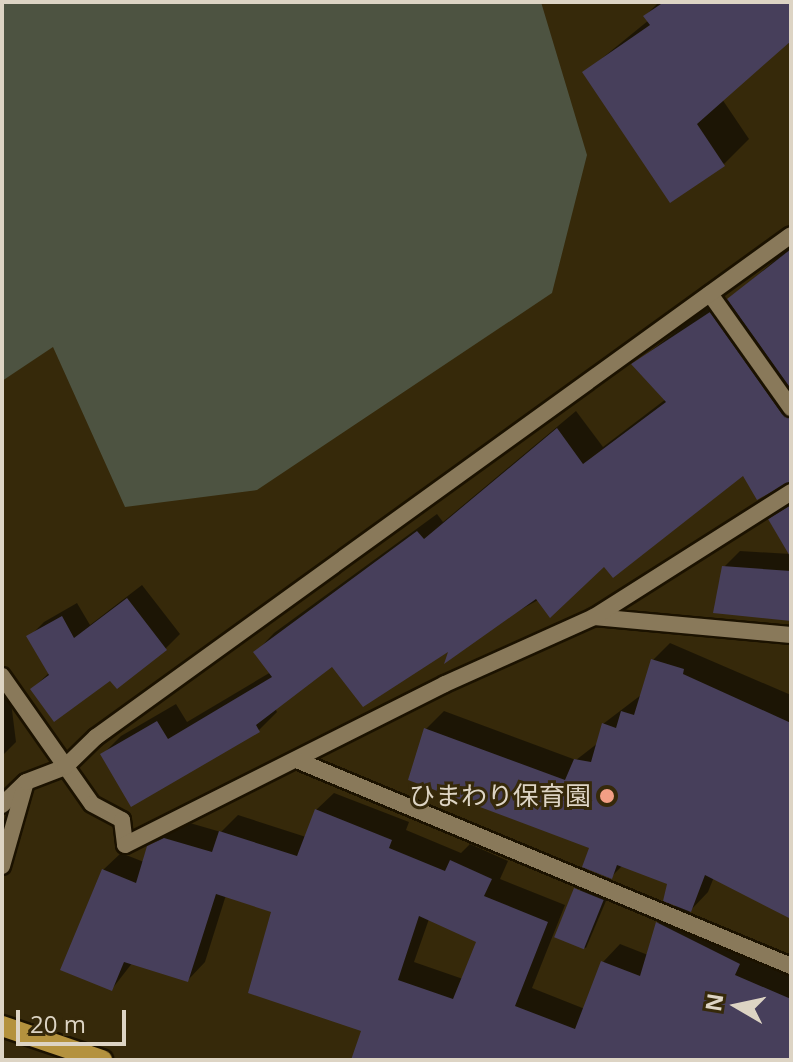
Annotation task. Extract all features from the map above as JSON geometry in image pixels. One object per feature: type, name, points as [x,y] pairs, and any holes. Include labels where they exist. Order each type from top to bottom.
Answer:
[{"type":"main road","points":[[2,1026],[102,1060]]},
{"type":"street","points":[[2,805],[26,782],[65,767],[96,737],[791,235]]},
{"type":"street","points":[[710,294],[791,408]]},
{"type":"street","points":[[2,676],[92,804],[122,820],[125,845],[299,761],[445,684],[594,617],[791,492]]},
{"type":"street","points":[[594,617],[791,635]]},
{"type":"street","points":[[299,761],[791,966]]},
{"type":"street","points":[[2,866],[26,782]]},
{"type":"green space","points":[[2,2],[541,2],[587,155],[552,293],[257,490],[125,507],[53,347],[2,381]]},
{"type":"building","points":[[664,2],[791,2],[791,41],[697,124],[725,166],[670,203],[582,72],[650,25],[643,16]]},
{"type":"building","points":[[791,249],[791,389],[727,299]]},
{"type":"building","points":[[710,312],[782,414],[791,419],[791,481],[757,500],[743,476],[613,578],[604,567],[550,618],[536,599],[444,664],[448,652],[363,707],[332,667],[256,725],[260,732],[131,807],[100,754],[157,721],[168,739],[272,677],[253,652],[417,531],[424,539],[557,428],[583,464],[666,402],[631,364]]},
{"type":"building","points":[[791,505],[791,558],[768,519]]},
{"type":"building","points":[[722,566],[791,571],[791,621],[713,613]]},
{"type":"building","points":[[127,598],[167,650],[117,689],[110,681],[54,722],[30,689],[49,675],[26,636],[62,616],[74,638]]},
{"type":"building","points":[[651,659],[684,669],[683,674],[791,723],[791,919],[705,875],[691,912],[663,901],[667,884],[617,865],[612,879],[582,867],[589,848],[408,780],[424,728],[565,780],[574,759],[591,762],[602,723],[616,728],[621,711],[634,715]]},
{"type":"building","points":[[315,809],[392,840],[389,848],[445,871],[450,860],[492,879],[484,896],[548,922],[515,1006],[575,1029],[601,961],[640,976],[656,922],[740,964],[735,975],[791,999],[791,1060],[351,1060],[361,1031],[248,993],[271,912],[216,894],[188,982],[124,962],[112,991],[60,970],[102,869],[136,883],[147,846],[164,838],[212,852],[219,831],[297,856]],"holes":[[[419,916],[476,942],[453,999],[398,980]]]},
{"type":"building","points":[[574,888],[604,900],[584,949],[554,937]]},
{"type":"place","name":"ひまわり保育園","points":[[607,796]]}]
